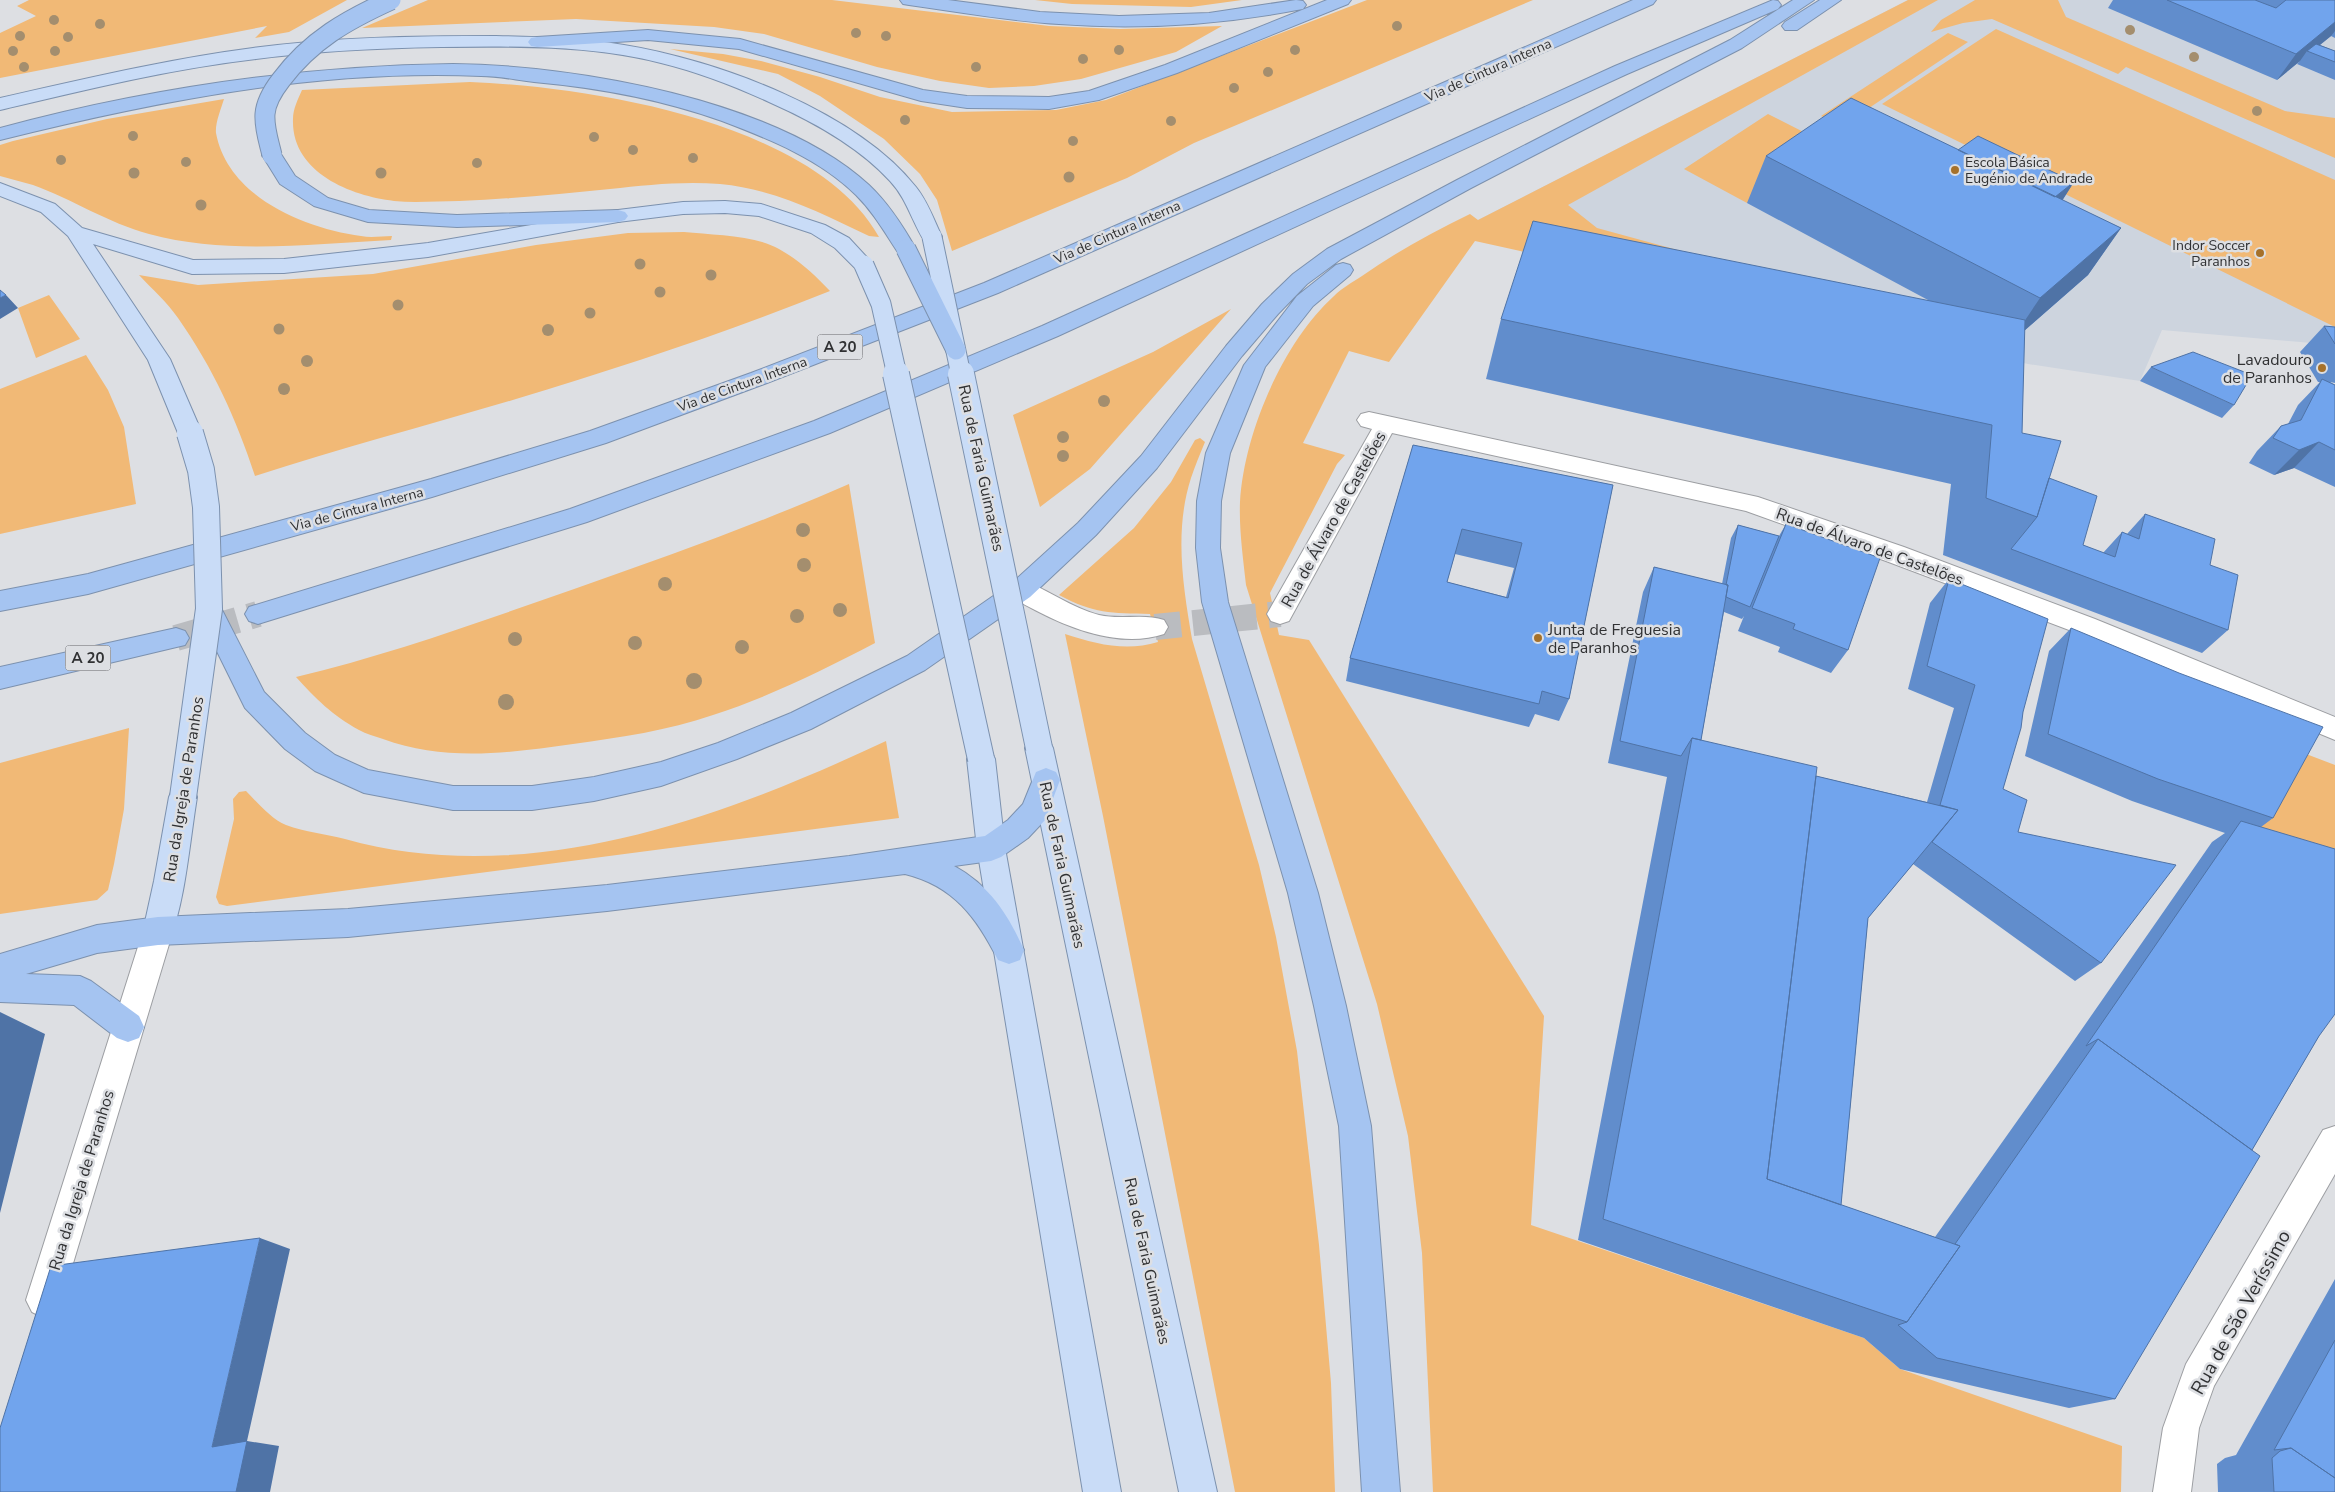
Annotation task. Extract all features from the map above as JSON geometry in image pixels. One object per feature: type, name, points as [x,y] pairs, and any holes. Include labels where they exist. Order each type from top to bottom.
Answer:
[{"type":"highway","points":[[391,0],[314,40],[295,58],[272,94],[264,116],[272,155],[288,180],[321,202],[368,216],[457,221],[618,216]]},
{"type":"highway","points":[[909,0],[1059,19],[1151,22],[1258,13],[1321,0]]},
{"type":"highway","points":[[537,42],[648,35],[740,44],[831,68],[920,95],[967,102],[1049,103],[1092,96],[1171,69],[1342,0]]},
{"type":"highway","name":"Via de Cintura Interna","points":[[0,601],[88,584],[432,488],[598,437],[759,378],[991,288],[1647,0]]},
{"type":"highway","points":[[258,614],[578,516],[822,427],[1050,331],[1595,82],[1783,0]]},
{"type":"highway","points":[[209,609],[254,700],[295,741],[326,763],[364,781],[453,798],[532,798],[594,788],[661,774],[727,751],[801,721],[916,663],[1021,590],[1087,529],[1149,462],[1212,379],[1270,310],[1300,279],[1334,254],[1384,226],[1736,44],[1805,0]]},
{"type":"highway","points":[[1381,1492],[1355,1126],[1330,1006],[1303,894],[1215,602],[1208,548],[1209,501],[1218,453],[1255,365],[1305,301],[1333,276],[1369,252],[1752,52],[1832,0]]},
{"type":"highway","points":[[0,134],[86,111],[187,92],[222,86],[353,73],[476,70],[604,83],[724,114],[813,153],[838,170],[866,193],[884,212],[906,249],[957,351]]},
{"type":"highway","name":"A 20","points":[[0,678],[176,638]]},
{"type":"highway","points":[[0,968],[97,939],[158,931],[348,923],[607,898],[905,861],[991,848],[1018,829],[1034,811],[1046,780]]},
{"type":"highway","points":[[905,861],[917,863],[940,874],[960,886],[983,905],[1009,950]]},
{"type":"highway","points":[[0,988],[80,991],[128,1027]]},
{"type":"main road","name":"Rua de Faria Guimarães","points":[[0,104],[153,70],[274,51],[373,43],[537,42],[604,48],[654,56],[732,79],[809,112],[841,132],[897,178],[911,192],[932,237],[1198,1492]]},
{"type":"main road","name":"Rua da Igreja de Paranhos","points":[[0,189],[48,208],[75,232],[159,359],[190,433],[201,470],[206,507],[209,609],[183,797],[169,881],[158,931]]},
{"type":"main road","points":[[75,232],[192,267],[284,266],[428,250],[618,216],[683,208],[725,207],[761,210],[818,229],[842,243],[864,265],[881,304],[980,759],[991,848],[1102,1492]]},
{"type":"street","name":"Rua de Álvaro de Castelões","points":[[1280,614],[1378,422],[1749,503],[1895,554],[2086,626],[2335,729]]},
{"type":"street","points":[[1021,590],[1066,614],[1090,624],[1114,629],[1135,630],[1155,627]]},
{"type":"street","name":"Rua da Igreja de Paranhos","points":[[35,1330],[158,931]]},
{"type":"street","name":"Rua de São Veríssimo","points":[[2172,1492],[2181,1428],[2200,1377],[2335,1142]]},
{"type":"shaded area","points":[[29,0],[347,0],[289,32],[255,38],[267,26],[0,78],[0,33],[36,16],[17,6]]},
{"type":"shaded area","points":[[428,0],[832,0],[1049,26],[1120,29],[1222,26],[1176,52],[1081,79],[1034,86],[989,88],[940,81],[877,67],[764,34],[714,27],[576,19],[362,28]]},
{"type":"shaded area","points":[[1035,0],[1242,0],[1191,7],[1072,4]]},
{"type":"shaded area","points":[[1367,0],[1533,0],[1194,143],[1127,178],[952,251],[937,200],[920,174],[884,139],[820,96],[778,74],[670,49],[723,54],[761,61],[820,77],[880,97],[952,112],[1056,110],[1106,100]]},
{"type":"shaded area","name":"Escola Básica Eugénio de Andrade","points":[[1908,0],[2335,0],[2335,345],[2162,330],[2140,381],[2028,364],[1522,252],[1478,220]]},
{"type":"shaded area","points":[[1908,0],[1938,0],[1568,205],[1597,228],[1835,293],[1823,318],[1475,241],[1389,362],[1349,351],[1303,443],[1345,455],[1337,464],[1270,593],[1279,635],[1309,640],[1544,1016],[1531,1225],[1864,1338],[1900,1369],[2122,1446],[2121,1492],[1433,1492],[1422,1253],[1408,1136],[1377,1004],[1246,585],[1240,502],[1249,447],[1269,390],[1283,363],[1315,315],[1340,290],[1429,235],[1470,214],[1478,220]]},
{"type":"shaded area","points":[[1975,0],[2058,0],[2066,17],[2285,111],[2335,118],[2335,158],[2126,67],[2118,74],[1992,19],[1963,23],[1931,32],[1941,20]]},
{"type":"shaded area","name":"Indor Soccer Paranhos","points":[[1996,29],[2335,180],[2335,327],[1882,104]]},
{"type":"shaded area","points":[[1948,33],[1968,42],[1842,126],[1821,116]]},
{"type":"shaded area","points":[[470,82],[520,85],[576,92],[636,103],[696,118],[753,139],[805,165],[848,198],[879,237],[869,236],[797,203],[759,191],[720,184],[665,184],[459,201],[394,201],[359,194],[326,178],[312,167],[302,153],[295,138],[293,115],[302,90]]},
{"type":"shaded area","points":[[224,99],[217,120],[216,133],[223,155],[236,175],[252,192],[272,206],[316,226],[365,237],[392,236],[391,240],[238,246],[178,240],[134,229],[33,185],[0,176],[0,145],[107,119]]},
{"type":"shaded area","points":[[1768,114],[1829,145],[1747,203],[1684,169]]},
{"type":"shaded area","points":[[684,232],[733,236],[769,244],[800,263],[830,291],[714,335],[595,374],[255,476],[232,414],[213,375],[174,312],[139,275],[198,285],[373,274],[536,245],[628,233]]},
{"type":"shaded area","points":[[49,295],[80,339],[36,358],[18,308]]},
{"type":"shaded area","points":[[1231,309],[1090,469],[1040,507],[1013,415],[1153,352]]},
{"type":"shaded area","points":[[86,355],[108,390],[124,427],[136,504],[0,534],[0,389]]},
{"type":"shaded area","points":[[1200,438],[1205,442],[1191,478],[1183,518],[1181,538],[1183,579],[1192,639],[1259,865],[1276,937],[1297,1051],[1319,1245],[1331,1383],[1335,1492],[1235,1492],[1103,816],[1065,634],[1111,646],[1146,645],[1158,642],[1150,614],[1093,609],[1059,595],[1134,528],[1171,482],[1195,440]]},
{"type":"shaded area","points":[[849,484],[875,643],[796,682],[734,708],[696,721],[626,736],[525,750],[477,754],[453,753],[406,746],[362,731],[332,712],[296,677],[438,636],[646,564],[714,539]]},
{"type":"shaded area","points":[[129,728],[124,809],[108,890],[97,900],[0,914],[0,763]]},
{"type":"shaded area","points":[[886,741],[899,818],[227,906],[219,904],[216,897],[234,819],[233,799],[239,792],[246,791],[270,815],[286,825],[414,853],[483,856],[553,851],[622,838],[691,819],[758,796]]},
{"type":"shaded area","points":[[2293,749],[2335,765],[2335,879],[2243,839]]},
{"type":"building","points":[[2167,0],[2255,0],[2276,8],[2286,0],[2335,0],[2335,22],[2296,54]]},
{"type":"building","points":[[2316,44],[2335,51],[2335,62],[2307,51]]},
{"type":"building","points":[[1851,98],[2121,228],[2040,298],[1766,156]]},
{"type":"building","points":[[1978,136],[2074,182],[2055,197],[1958,150]]},
{"type":"building","points":[[1533,221],[2025,320],[2022,433],[2061,441],[2037,517],[1986,498],[1992,425],[1501,319]]},
{"type":"building","points":[[0,290],[6,295],[0,298]]},
{"type":"building","points":[[2324,326],[2335,327],[2335,344]]},
{"type":"building","points":[[2193,352],[2252,375],[2234,405],[2151,367]]},
{"type":"building","points":[[2322,379],[2335,385],[2335,450],[2319,442],[2299,450],[2273,438],[2281,426],[2301,420]]},
{"type":"building","points":[[1413,445],[1613,485],[1569,699],[1542,691],[1539,704],[1350,658]],"holes":[[[1462,529],[1522,543],[1508,598],[1447,582]]]},
{"type":"building","points":[[2049,478],[2097,496],[2083,545],[2115,557],[2122,532],[2139,539],[2145,514],[2215,539],[2210,565],[2238,575],[2228,630],[2011,549],[2037,517]]},
{"type":"building","points":[[1786,524],[1880,558],[1848,650],[1793,629],[1795,624],[1752,608]]},
{"type":"building","points":[[1738,525],[1779,536],[1750,607],[1726,597],[1728,585],[1726,585]]},
{"type":"building","points":[[1654,567],[1728,585],[1701,740],[1692,738],[1681,756],[1620,741]]},
{"type":"building","points":[[1949,579],[2048,619],[2023,712],[2021,728],[2003,789],[2027,800],[2018,832],[2176,865],[2101,963],[1932,842],[1958,810],[1940,805],[1975,685],[1927,666]]},
{"type":"building","points":[[2071,628],[2179,673],[2323,727],[2273,818],[2158,779],[2048,734]]},
{"type":"building","points":[[1692,738],[1817,767],[1767,1179],[1960,1246],[1907,1322],[1603,1219]]},
{"type":"building","points":[[1816,776],[1958,810],[1868,918],[1841,1205],[1767,1179]]},
{"type":"building","points":[[2241,821],[2335,849],[2335,1014],[2319,1036],[2252,1150],[2098,1039],[2086,1046]]},
{"type":"building","points":[[2098,1039],[2260,1156],[2115,1399],[1937,1358],[1898,1325],[1907,1322],[1960,1246],[1955,1244]]},
{"type":"building","points":[[260,1238],[212,1447],[247,1441],[236,1492],[0,1492],[0,1428],[51,1266]]},
{"type":"building","points":[[2335,1340],[2335,1478],[2291,1448],[2274,1450]]},
{"type":"building","points":[[2291,1448],[2335,1478],[2335,1492],[2274,1492],[2272,1458],[2280,1451]]},
{"type":"tunnel","points":[[176,638],[258,614]]},
{"type":"tunnel","points":[[1155,627],[1280,614]]},
{"type":"place","name":"Escola Básica Eugénio de Andrade","points":[[1955,170]]},
{"type":"place","name":"Indor Soccer Paranhos","points":[[2260,253]]},
{"type":"place","name":"Lavadouro de Paranhos","points":[[2322,368]]},
{"type":"place","name":"Junta de Freguesia de Paranhos","points":[[1538,638]]}]
